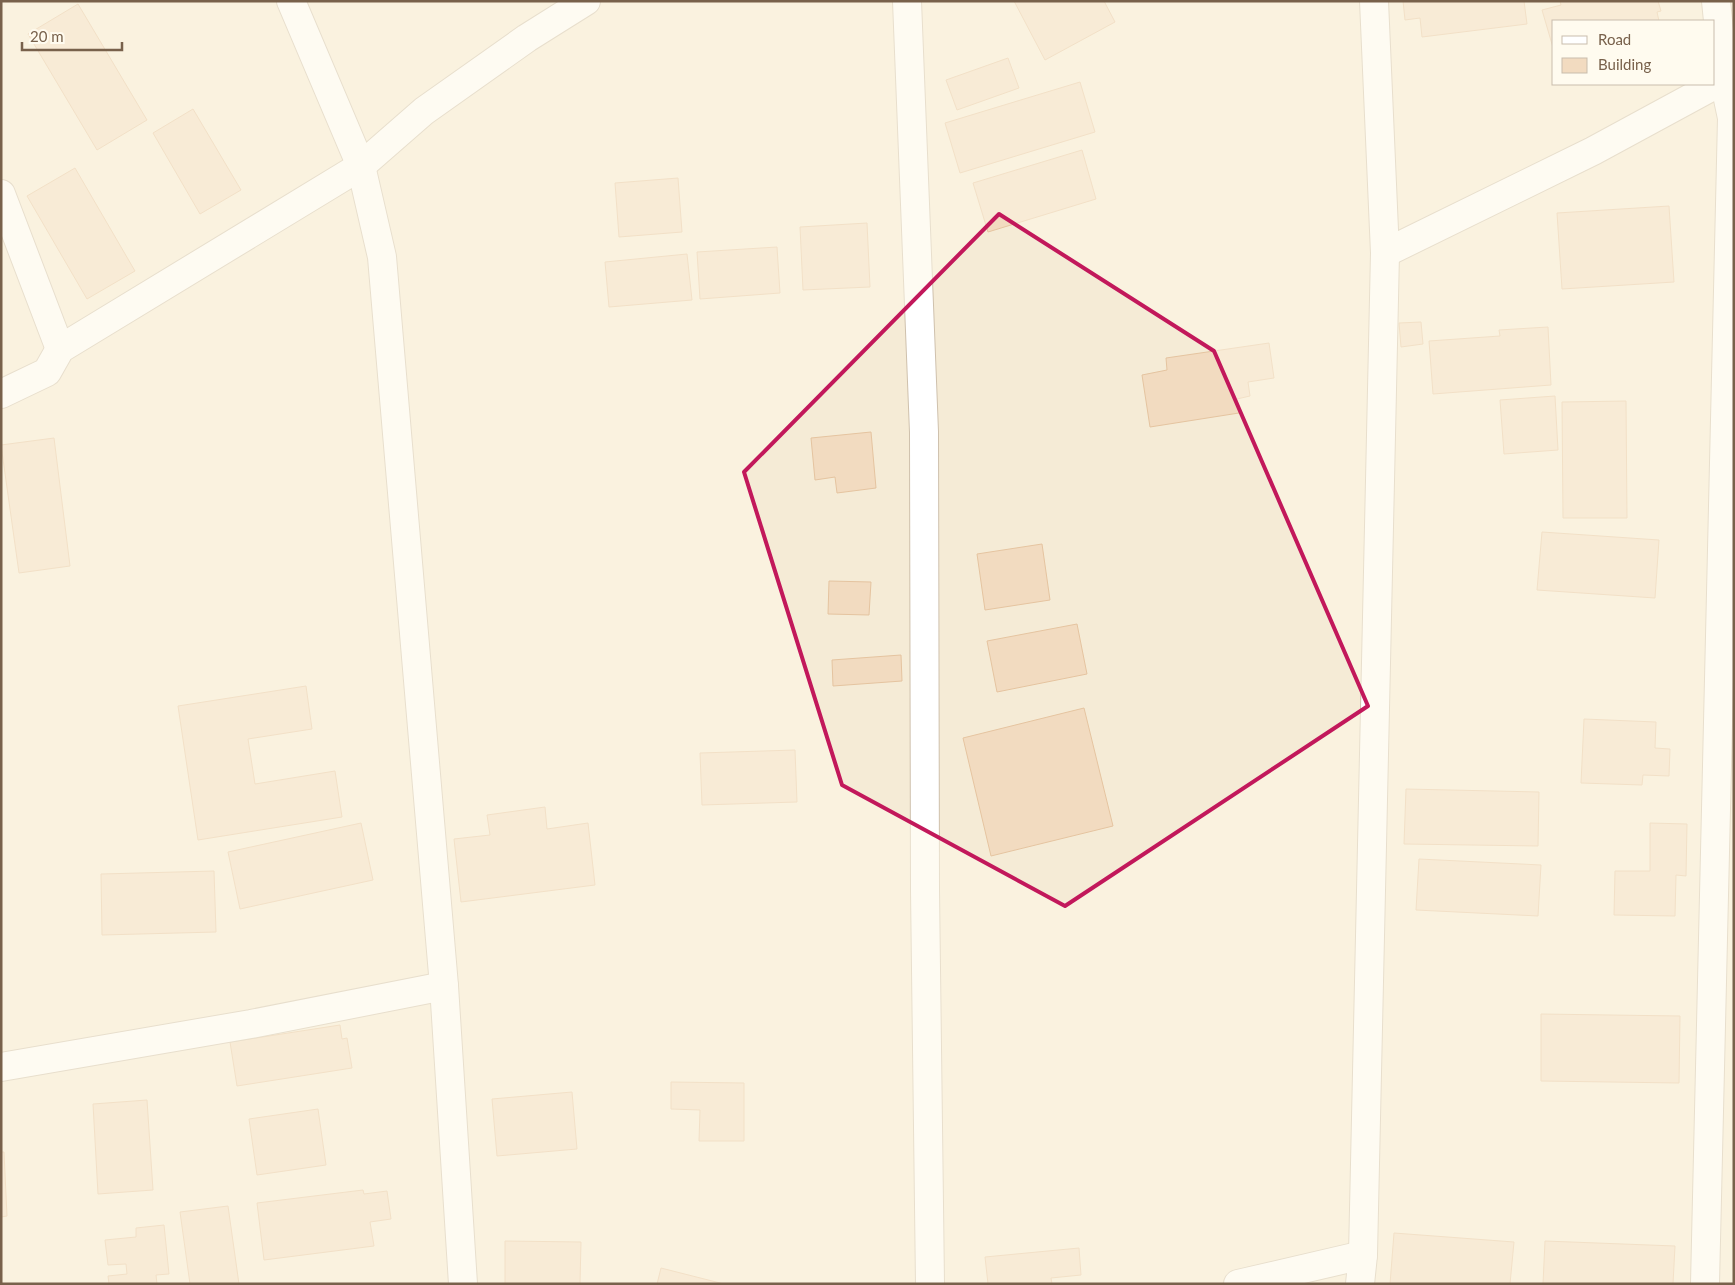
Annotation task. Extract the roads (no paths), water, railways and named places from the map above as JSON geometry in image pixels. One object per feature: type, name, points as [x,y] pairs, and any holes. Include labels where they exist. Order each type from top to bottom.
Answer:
[{"type":"street","points":[[291,1],[361,166],[382,257],[444,986],[463,1284]]},
{"type":"street","points":[[1,394],[47,372],[60,349],[361,166],[424,111],[527,38],[586,1]]},
{"type":"street","points":[[907,1],[924,432],[925,890],[930,1284]]},
{"type":"street","points":[[1360,1284],[1385,254],[1374,1]]},
{"type":"street","points":[[1705,1284],[1732,118],[1729,76],[1716,1]]},
{"type":"street","points":[[1715,84],[1729,76]]},
{"type":"street","points":[[1385,254],[1593,151],[1713,85]]},
{"type":"street","points":[[1,194],[60,349]]},
{"type":"street","points":[[1,1067],[251,1024],[444,986]]},
{"type":"street","points":[[1238,1284],[1362,1255]]}]
